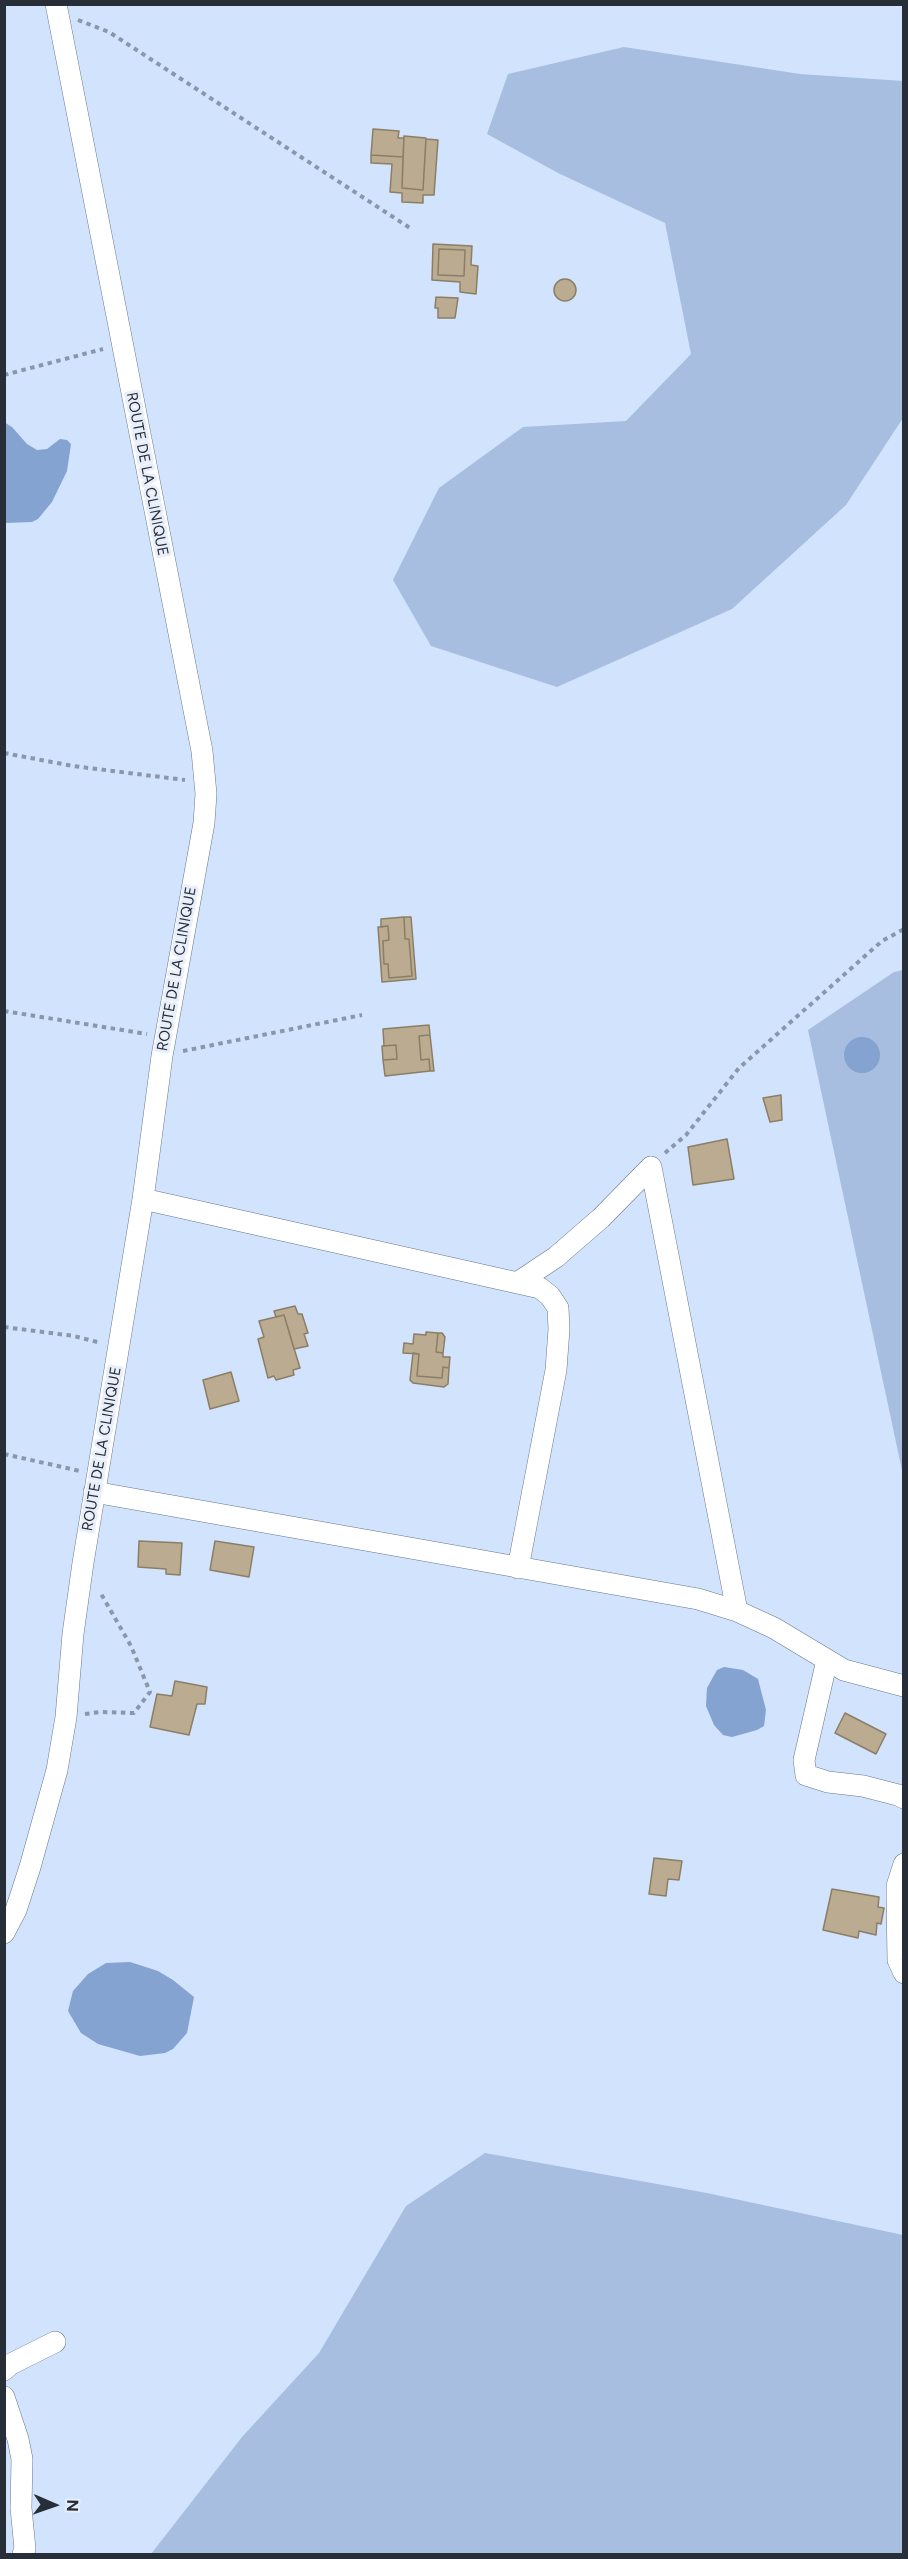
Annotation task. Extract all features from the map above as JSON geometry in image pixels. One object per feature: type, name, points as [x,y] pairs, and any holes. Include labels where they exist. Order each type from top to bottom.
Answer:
[{"type":"street","name":"ROUTE DE LA CLINIQUE","points":[[4,1933],[16,1910],[51,1798],[66,1717],[73,1634],[83,1563],[119,1348],[163,1046],[204,823],[206,783],[200,739],[57,8]]},
{"type":"street","points":[[517,1283],[556,1257],[601,1218],[651,1167]]},
{"type":"street","points":[[651,1167],[737,1611]]},
{"type":"street","points":[[142,1199],[540,1288],[550,1296],[558,1308],[559,1329],[555,1370],[518,1569]]},
{"type":"street","points":[[96,1484],[518,1569],[699,1599],[737,1611],[774,1628],[844,1670],[903,1686]]},
{"type":"street","points":[[827,1660],[804,1760],[806,1775],[828,1782],[863,1786],[903,1798]]},
{"type":"street","points":[[903,1864],[897,1886],[898,1960],[903,1973]]},
{"type":"street","points":[[4,2370],[11,2364],[56,2342]]},
{"type":"street","points":[[4,2397],[22,2459],[21,2508],[25,2548],[23,2554]]},
{"type":"path","points":[[57,8],[109,33],[411,228]]},
{"type":"path","points":[[4,375],[121,343]]},
{"type":"path","points":[[4,753],[73,766],[206,783]]},
{"type":"path","points":[[651,1167],[686,1135],[739,1068],[882,941],[903,929]]},
{"type":"path","points":[[4,1011],[163,1046],[362,1015]]},
{"type":"path","points":[[4,1327],[74,1336],[119,1348]]},
{"type":"path","points":[[4,1454],[96,1484]]},
{"type":"path","points":[[66,1717],[100,1712],[134,1713],[150,1692],[131,1646],[83,1563]]},
{"type":"shaded area","points":[[624,47],[800,74],[903,81],[903,418],[846,505],[732,609],[557,687],[431,646],[393,580],[439,488],[523,427],[626,421],[691,354],[665,223],[558,173],[487,134],[508,74]]},
{"type":"shaded area","points":[[4,422],[12,427],[27,444],[37,450],[47,449],[60,439],[67,440],[71,444],[67,471],[52,502],[38,519],[32,522],[5,523]]},
{"type":"shaded area","points":[[903,970],[903,1475],[808,1030],[894,972]]},
{"type":"shaded area","points":[[862,1037],[874,1043],[880,1055],[874,1067],[862,1073],[850,1067],[844,1055],[850,1043]]},
{"type":"shaded area","points":[[724,1667],[743,1670],[758,1679],[766,1710],[764,1726],[732,1737],[723,1735],[714,1725],[706,1706],[707,1688],[717,1670]]},
{"type":"shaded area","points":[[130,1962],[158,1971],[194,1997],[187,2033],[173,2049],[165,2053],[140,2056],[98,2044],[81,2033],[68,2011],[73,1991],[88,1974],[106,1963]]},
{"type":"shaded area","points":[[485,2153],[707,2193],[903,2235],[903,2554],[151,2554],[242,2437],[319,2353],[406,2206]]},
{"type":"building","points":[[373,129],[399,131],[398,138],[404,138],[403,157],[371,155]]},
{"type":"building","points":[[404,136],[426,138],[423,190],[402,188]]},
{"type":"building","points":[[426,139],[438,140],[434,195],[423,195],[423,203],[402,202],[402,193],[390,192],[392,164],[371,163],[371,155],[403,157],[402,188],[423,190]]},
{"type":"building","points":[[433,244],[472,246],[471,265],[478,266],[476,294],[460,292],[460,282],[432,280]],"holes":[[[439,249],[465,250],[464,276],[438,275]]]},
{"type":"building","points":[[439,249],[465,250],[464,276],[438,275]]},
{"type":"building","points":[[565,279],[573,282],[576,290],[573,298],[565,301],[557,298],[554,290],[557,282]]},
{"type":"building","points":[[436,297],[458,298],[455,318],[438,318],[438,308],[435,308]]},
{"type":"building","points":[[404,917],[405,939],[409,939],[412,976],[389,978],[388,964],[384,964],[383,941],[389,940],[388,926],[381,927],[381,919]]},
{"type":"building","points":[[404,917],[411,917],[416,979],[382,982],[378,927],[388,926],[389,940],[383,941],[384,964],[388,964],[389,978],[412,976],[409,939],[405,939]]},
{"type":"building","points":[[429,1025],[430,1035],[419,1036],[421,1060],[429,1059],[430,1071],[385,1076],[383,1060],[397,1059],[396,1045],[384,1046],[383,1029]]},
{"type":"building","points":[[430,1035],[434,1071],[430,1071],[429,1059],[421,1060],[419,1036]]},
{"type":"building","points":[[396,1045],[397,1059],[383,1060],[382,1046]]},
{"type":"building","points":[[781,1095],[782,1120],[770,1122],[763,1098]]},
{"type":"building","points":[[727,1139],[734,1179],[693,1185],[688,1147]]},
{"type":"building","points":[[295,1306],[298,1314],[302,1314],[308,1333],[304,1334],[308,1346],[294,1349],[284,1315],[276,1317],[274,1311]]},
{"type":"building","points":[[284,1315],[300,1368],[293,1370],[294,1375],[276,1380],[274,1376],[268,1378],[258,1339],[264,1337],[259,1321]]},
{"type":"building","points":[[426,1332],[438,1333],[436,1352],[443,1353],[443,1357],[450,1357],[449,1368],[443,1367],[442,1378],[417,1376],[419,1354],[403,1353],[404,1343],[413,1344],[414,1334],[426,1335]]},
{"type":"building","points":[[438,1333],[442,1333],[445,1337],[443,1353],[436,1352]]},
{"type":"building","points":[[413,1353],[419,1354],[417,1376],[442,1378],[443,1367],[449,1368],[448,1384],[444,1387],[413,1383],[410,1380]]},
{"type":"building","points":[[231,1372],[239,1401],[210,1409],[203,1380]]},
{"type":"building","points":[[139,1541],[182,1543],[180,1575],[166,1574],[166,1569],[138,1567]]},
{"type":"building","points":[[215,1541],[254,1547],[249,1577],[210,1570]]},
{"type":"building","points":[[175,1681],[207,1687],[205,1704],[197,1704],[189,1735],[150,1727],[157,1694],[172,1696]]},
{"type":"building","points":[[845,1713],[886,1734],[876,1754],[835,1733]]},
{"type":"building","points":[[654,1858],[682,1861],[679,1880],[668,1879],[666,1896],[649,1894]]},
{"type":"building","points":[[832,1889],[879,1897],[878,1907],[884,1908],[881,1924],[877,1923],[876,1935],[859,1931],[858,1938],[823,1930]]}]
